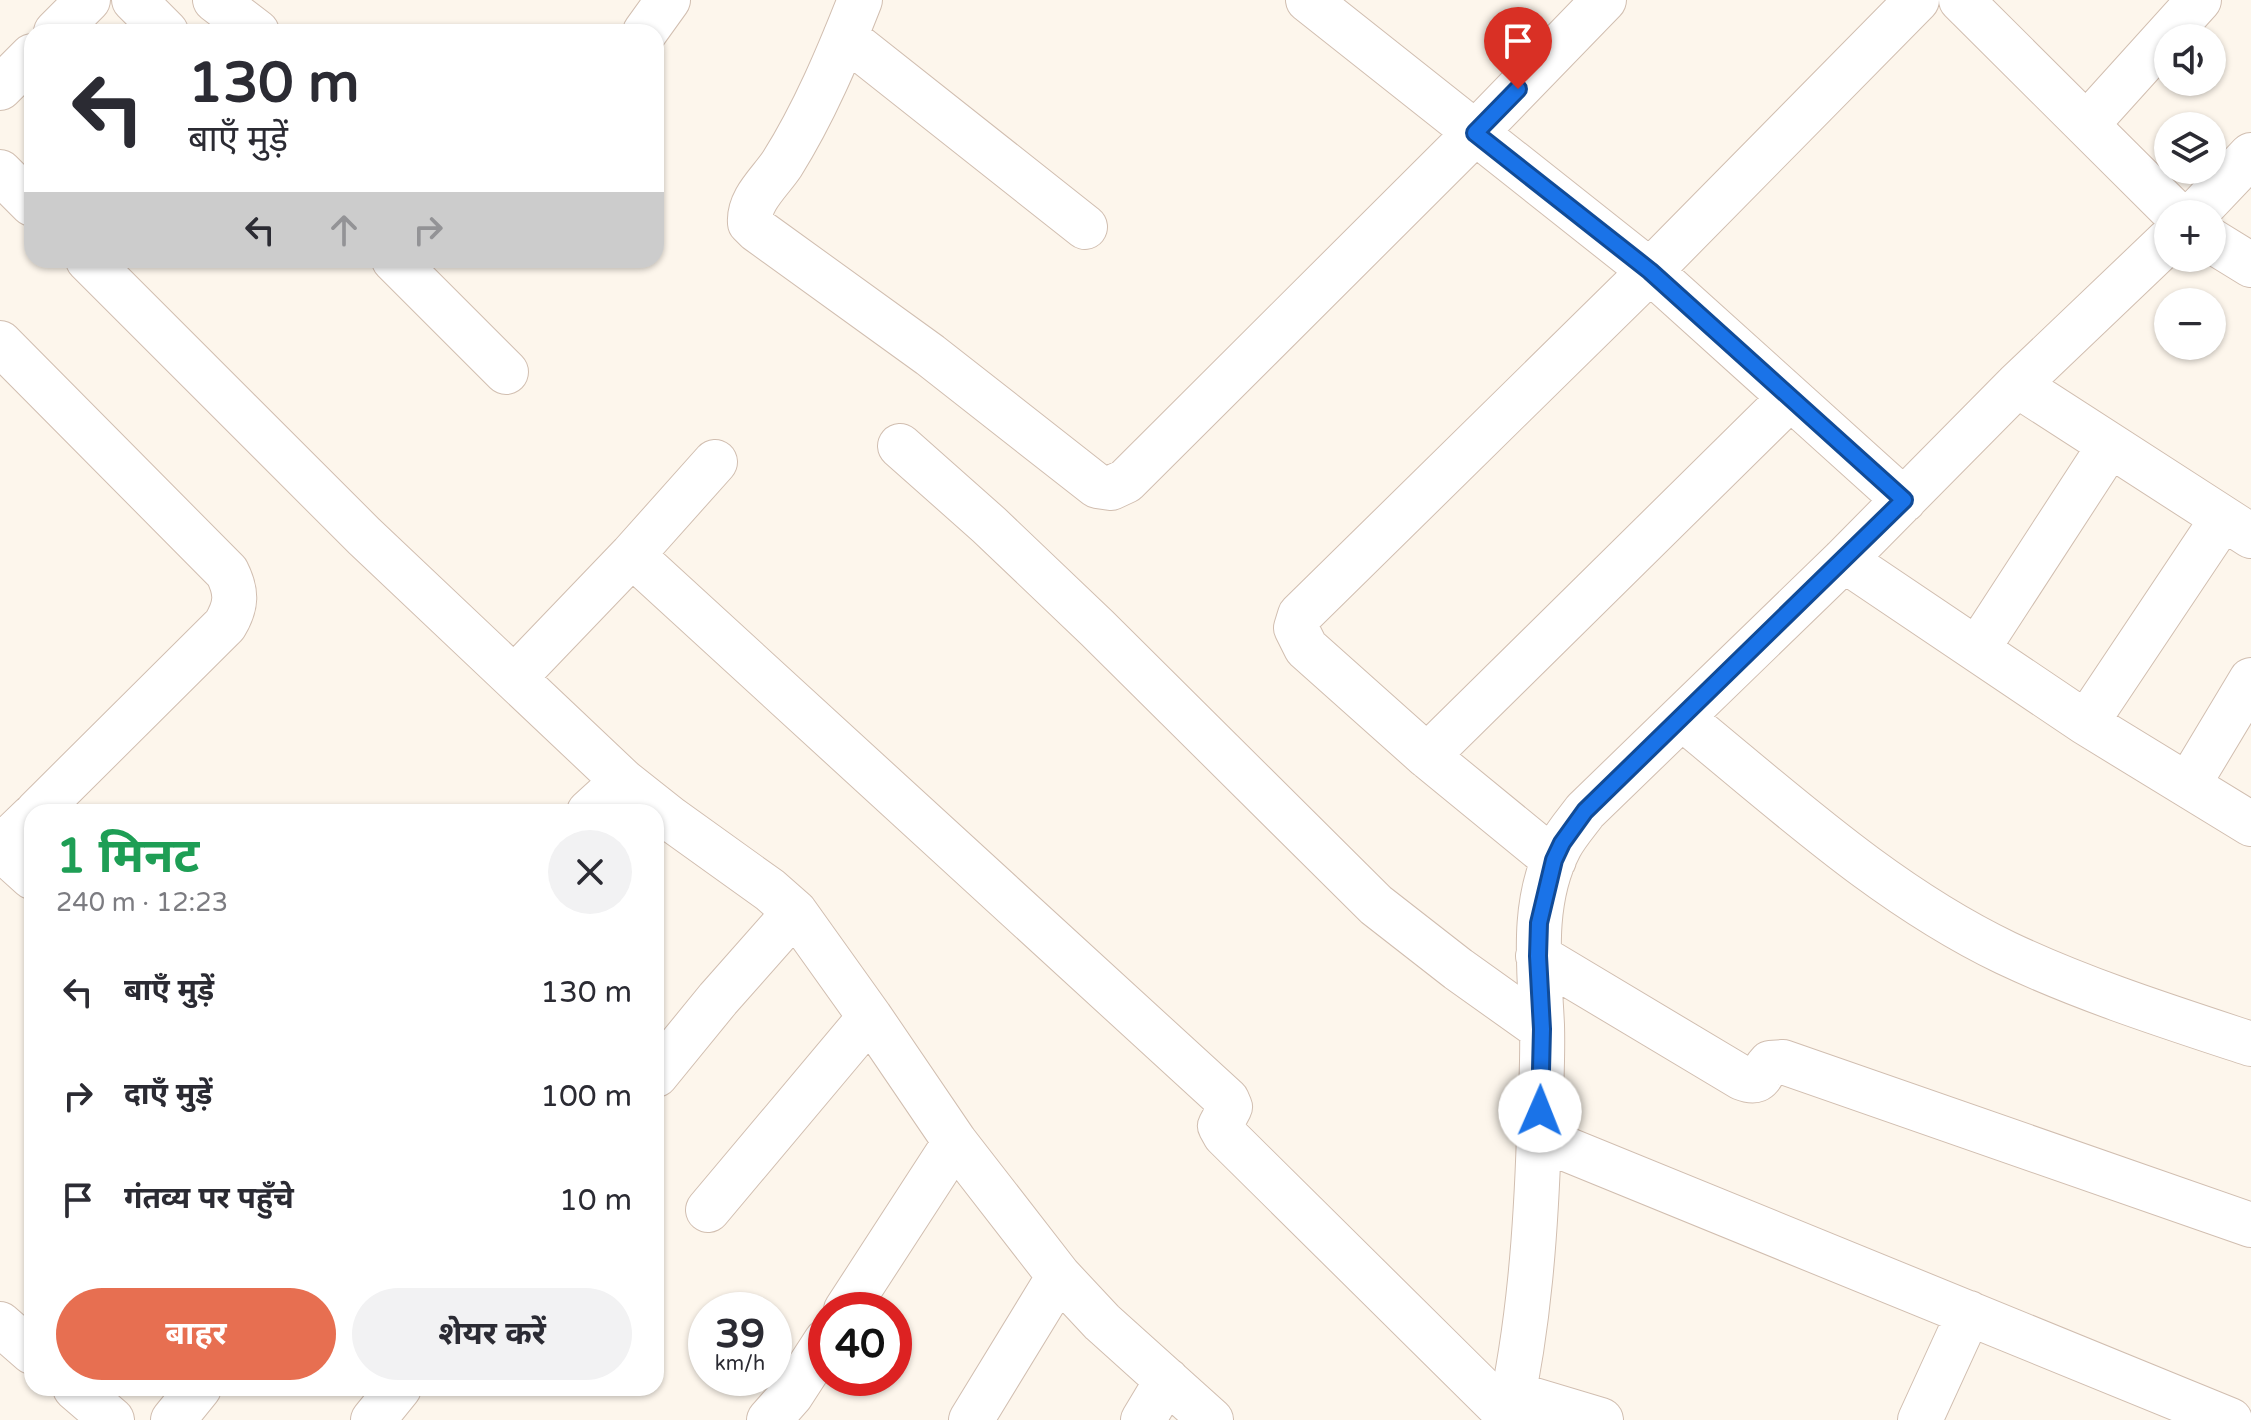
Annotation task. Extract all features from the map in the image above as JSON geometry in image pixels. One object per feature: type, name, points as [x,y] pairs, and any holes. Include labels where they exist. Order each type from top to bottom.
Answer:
[{"type":"street","points":[[64,24],[88,0]]},
{"type":"street","points":[[134,0],[158,24]]},
{"type":"street","points":[[215,0],[246,24]]},
{"type":"street","points":[[651,24],[668,0]]},
{"type":"street","points":[[1308,0],[1650,271],[1904,500]]},
{"type":"street","points":[[1085,227],[852,18],[805,123],[751,207],[750,223],[930,355],[1070,467],[1097,486],[1111,488],[1126,481],[1604,0]]},
{"type":"street","points":[[1554,860],[1427,756],[1306,648],[1296,628],[1300,615],[1650,271],[1917,0]]},
{"type":"street","points":[[1961,0],[2162,200]]},
{"type":"street","points":[[2087,124],[2199,0]]},
{"type":"street","points":[[0,88],[24,64]]},
{"type":"street","points":[[2208,200],[2251,155]]},
{"type":"street","points":[[0,172],[24,196]]},
{"type":"street","points":[[2226,250],[2251,265]]},
{"type":"street","points":[[1511,1410],[1527,1310],[1535,1220],[1542,1029],[1539,923],[1554,860],[1562,843],[1585,811],[1844,560],[2017,385],[2154,254]]},
{"type":"street","points":[[96,268],[364,536],[515,677],[623,781],[643,804]]},
{"type":"street","points":[[402,268],[506,372]]},
{"type":"street","points":[[0,343],[227,572],[235,587],[236,597],[232,614],[225,625],[45,804]]},
{"type":"street","points":[[2017,385],[2237,527],[2086,723]]},
{"type":"street","points":[[1427,756],[1790,398]]},
{"type":"street","points":[[1978,648],[2110,445]]},
{"type":"street","points":[[900,446],[1097,628],[1376,905],[1542,1029]]},
{"type":"street","points":[[515,677],[632,555],[715,462]]},
{"type":"street","points":[[632,555],[1227,1100],[1230,1107],[1220,1126],[1225,1135],[1511,1410],[1601,1420]]},
{"type":"street","points":[[1844,560],[2086,723],[2251,824]]},
{"type":"street","points":[[2188,785],[2251,680]]},
{"type":"street","points":[[1682,718],[1850,856],[1932,911],[2005,953],[2093,989],[2251,1044]]},
{"type":"street","points":[[598,804],[623,781]]},
{"type":"street","points":[[24,825],[0,848],[24,870]]},
{"type":"street","points":[[664,829],[742,868],[795,912],[955,1142],[1059,1276],[1102,1322],[1211,1420]]},
{"type":"street","points":[[664,1065],[795,912]]},
{"type":"street","points":[[1538,956],[1742,1078],[1755,1081],[1770,1063],[1783,1062],[2251,1225]]},
{"type":"street","points":[[708,1210],[870,1017]]},
{"type":"street","points":[[1539,1138],[2230,1420]]},
{"type":"street","points":[[858,1292],[955,1142]]},
{"type":"street","points":[[971,1420],[1059,1276]]},
{"type":"street","points":[[1920,1420],[1969,1313]]},
{"type":"street","points":[[0,1324],[24,1345]]},
{"type":"street","points":[[769,1420],[808,1369]]},
{"type":"street","points":[[1143,1420],[1167,1380]]},
{"type":"street","points":[[84,1396],[112,1420]]},
{"type":"street","points":[[173,1420],[192,1396]]},
{"type":"street","points":[[373,1420],[392,1396]]},
{"type":"route","points":[[1518,89],[1475,133],[1650,271],[1904,500],[1585,811],[1562,843],[1550,872],[1539,923],[1542,1029],[1540,1111]]}]
